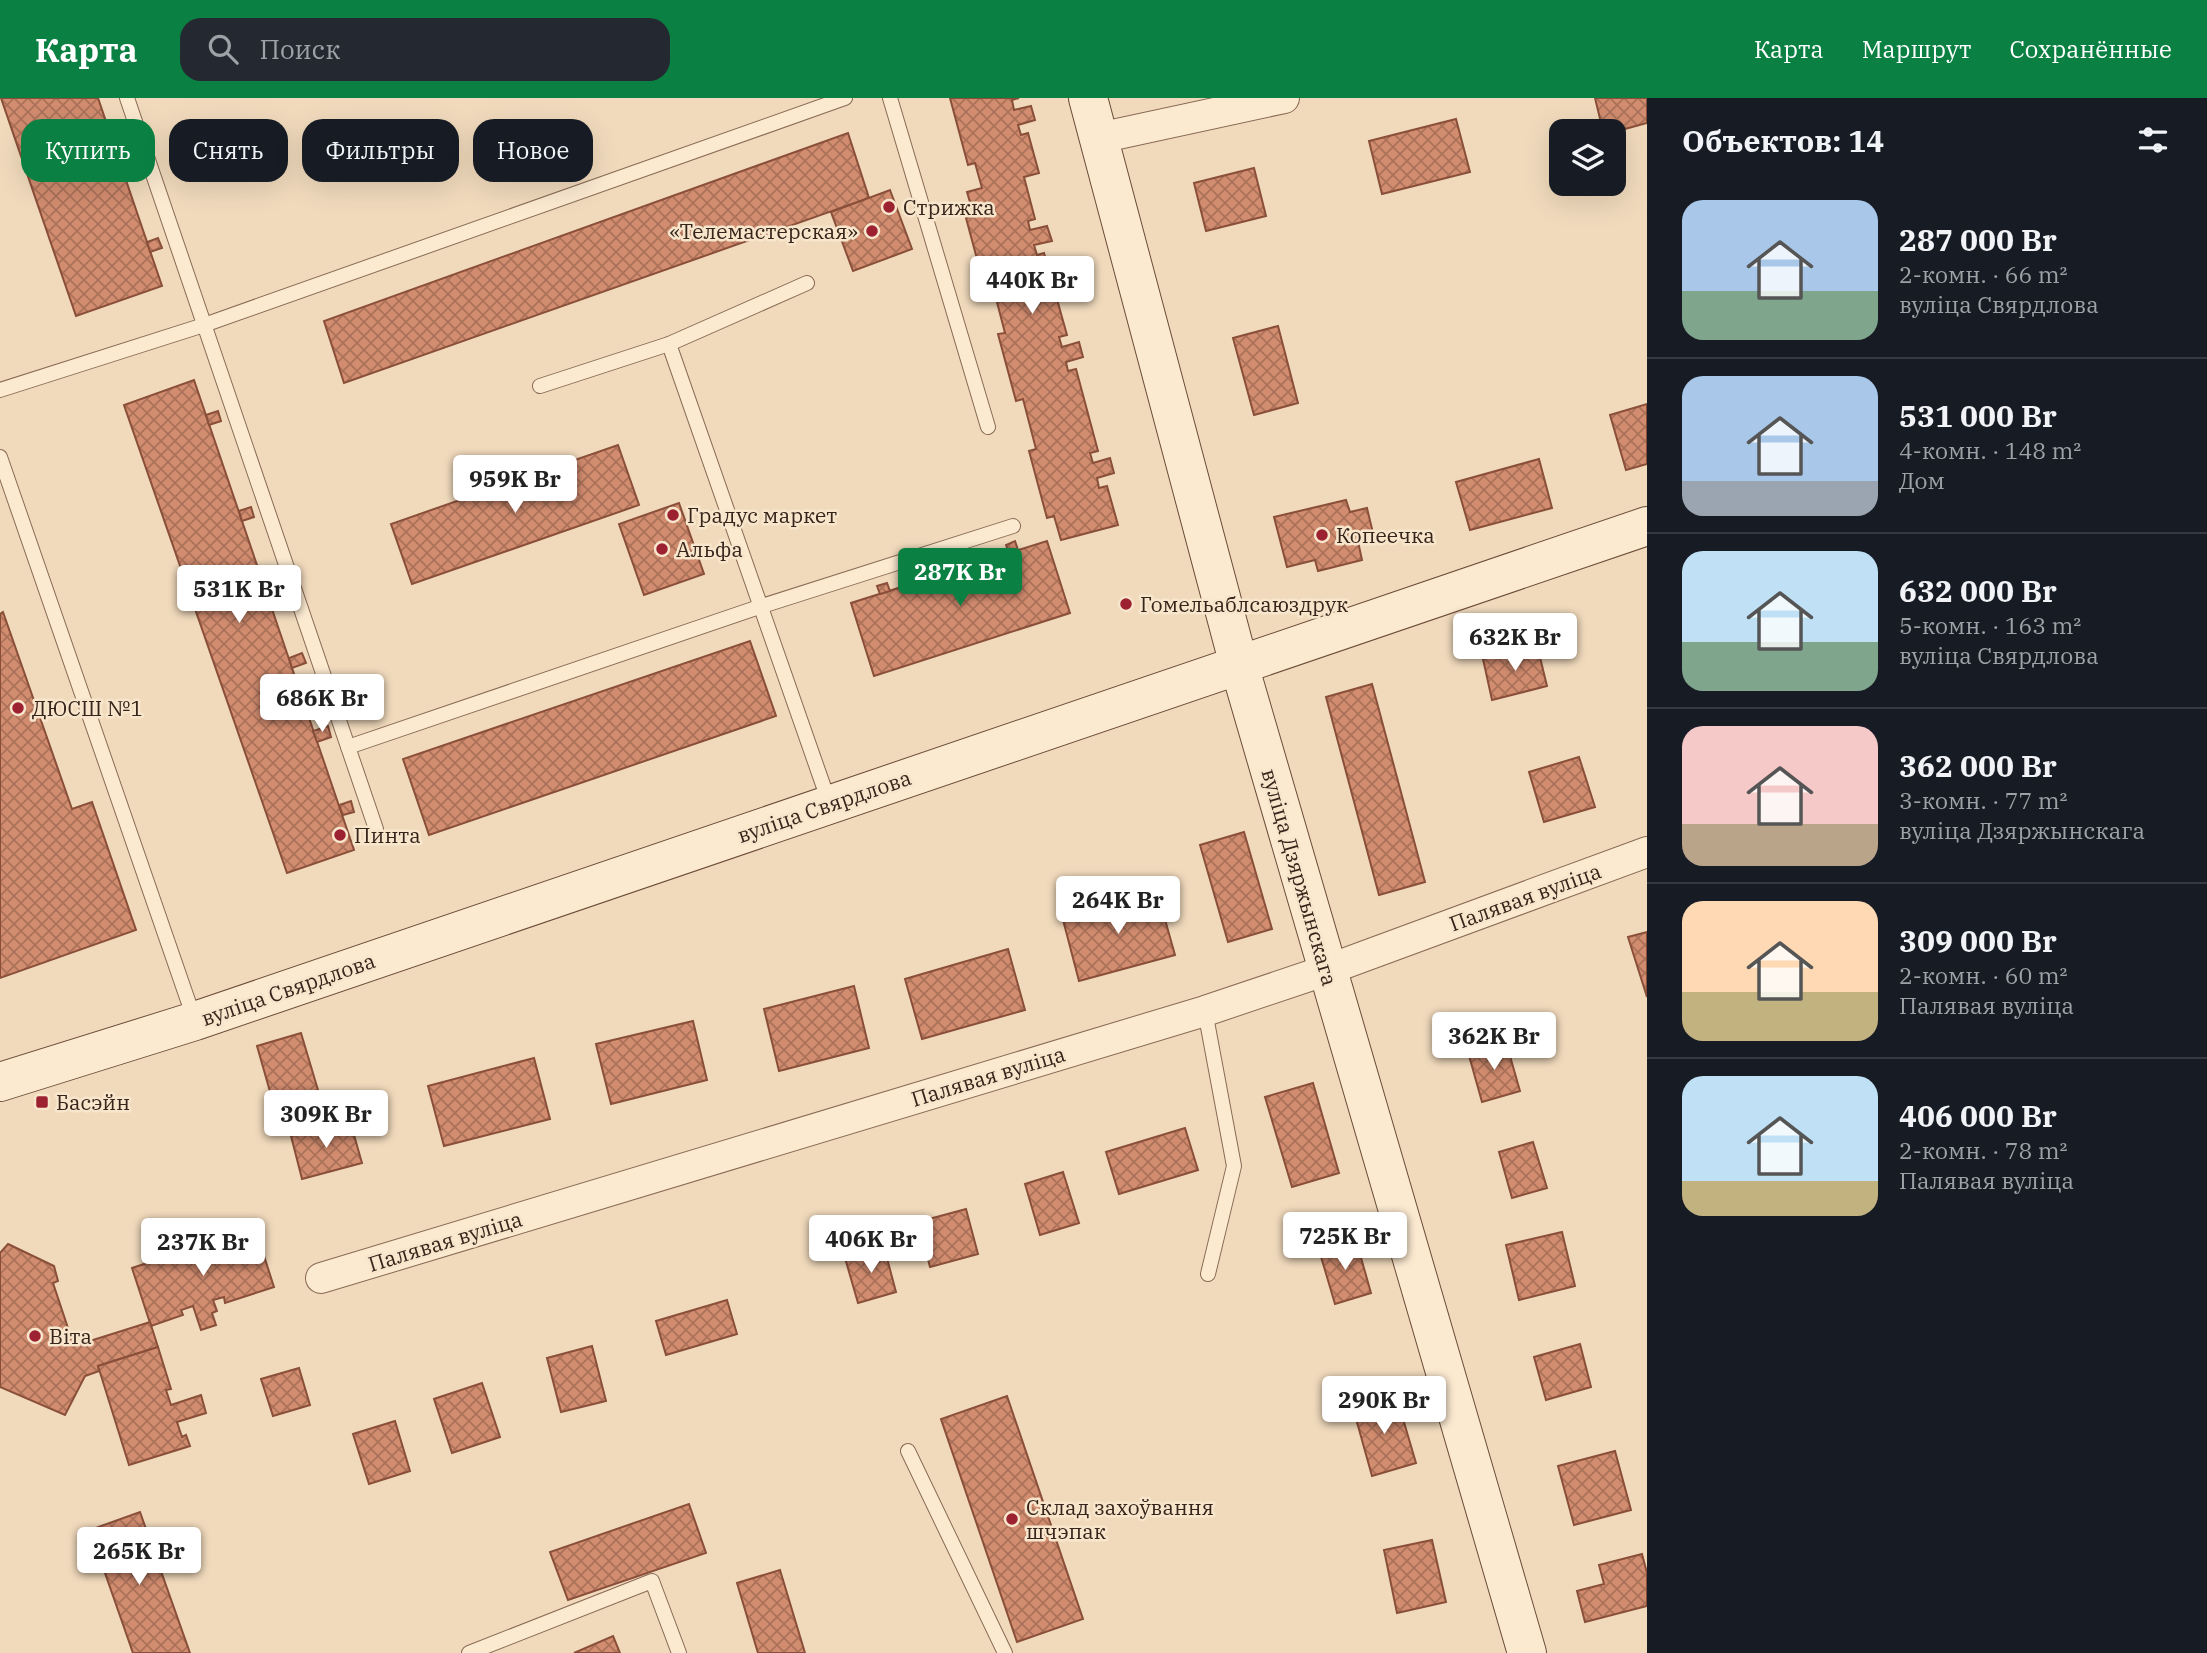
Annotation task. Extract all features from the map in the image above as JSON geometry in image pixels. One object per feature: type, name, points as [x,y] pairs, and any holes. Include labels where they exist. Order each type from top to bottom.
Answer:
[{"type":"main road","name":"вуліца Дзяржынскага","points":[[1087,98],[1239,665],[1527,1653]]},
{"type":"main road","name":"вуліца Свярдлова","points":[[0,1082],[195,1021],[1647,526]]},
{"type":"street","points":[[1099,138],[1284,98]]},
{"type":"street","name":"Палявая вуліца","points":[[321,1278],[1205,1011],[1327,970],[1647,852]]},
{"type":"lane","points":[[127,98],[376,829]]},
{"type":"lane","points":[[0,390],[204,326],[845,98]]},
{"type":"lane","points":[[890,98],[988,427]]},
{"type":"lane","points":[[540,386],[669,344],[807,283]]},
{"type":"lane","points":[[669,344],[830,804]]},
{"type":"lane","points":[[0,457],[195,1021]]},
{"type":"lane","points":[[348,747],[762,606],[1013,526]]},
{"type":"lane","points":[[1205,1011],[1234,1166],[1208,1274]]},
{"type":"lane","points":[[908,1451],[1005,1653]]},
{"type":"lane","points":[[469,1653],[652,1580],[679,1653]]},
{"type":"building","points":[[1,98],[98,98],[105,119],[21,119],[21,156]]},
{"type":"building","points":[[950,98],[1019,98],[1012,100],[1014,110],[1031,106],[1035,120],[1018,125],[1021,135],[1028,133],[1039,173],[1024,177],[1035,219],[1028,221],[1030,230],[1047,226],[1052,241],[1034,245],[1037,255],[1044,253],[1067,335],[1059,337],[1062,347],[1079,342],[1083,357],[1066,362],[1068,371],[1076,369],[1098,451],[1090,453],[1093,463],[1110,458],[1114,473],[1097,478],[1099,488],[1107,486],[1118,525],[1061,540],[1054,516],[1047,518],[1029,451],[1036,449],[1023,399],[1016,401],[998,334],[1005,333],[992,283],[984,285],[966,218],[974,216],[967,192],[982,188],[975,163],[968,165]]},
{"type":"building","points":[[1595,98],[1647,98],[1647,123],[1626,129],[1626,119],[1600,119]]},
{"type":"building","points":[[1456,119],[1470,172],[1382,194],[1369,141]]},
{"type":"building","points":[[848,133],[869,198],[344,383],[324,321]]},
{"type":"building","points":[[1254,168],[1266,216],[1206,231],[1194,183]]},
{"type":"building","points":[[30,182],[127,182],[162,286],[76,316]]},
{"type":"building","name":"«Телемастерская»","points":[[890,190],[912,249],[853,271],[831,212]]},
{"type":"building","points":[[158,238],[162,248],[150,252],[147,242]]},
{"type":"building","points":[[1278,326],[1298,403],[1254,415],[1233,338]]},
{"type":"building","points":[[194,380],[354,850],[287,873],[124,405]]},
{"type":"building","points":[[1647,404],[1647,464],[1626,470],[1610,415]]},
{"type":"building","points":[[218,411],[221,421],[209,425],[206,415]]},
{"type":"building","points":[[618,445],[639,505],[412,584],[391,524]]},
{"type":"building","points":[[1539,459],[1552,508],[1470,530],[1456,482]]},
{"type":"building","name":"Копеечка","points":[[1346,500],[1350,512],[1367,508],[1373,533],[1357,537],[1362,560],[1318,571],[1315,560],[1287,567],[1274,517]]},
{"type":"building","name":"Альфа","points":[[679,503],[704,574],[644,595],[619,524]]},
{"type":"building","points":[[251,507],[254,517],[242,521],[239,511]]},
{"type":"building","points":[[1015,541],[1018,550],[1009,553],[1006,545]]},
{"type":"building","points":[[1047,541],[1070,613],[874,676],[851,603]]},
{"type":"building","points":[[276,580],[280,590],[267,595],[263,584]]},
{"type":"building","points":[[887,583],[890,591],[880,594],[877,586]]},
{"type":"building","name":"ДЮСШ №1","points":[[3,612],[72,809],[92,802],[136,930],[0,978],[0,614]]},
{"type":"building","points":[[750,641],[776,716],[429,835],[403,759]]},
{"type":"building","points":[[1537,645],[1547,686],[1492,700],[1483,659]]},
{"type":"building","points":[[302,653],[306,663],[292,668],[289,658]]},
{"type":"building","points":[[1372,684],[1425,882],[1379,895],[1326,697]]},
{"type":"building","points":[[328,726],[331,737],[317,742],[313,731]]},
{"type":"building","points":[[1579,757],[1595,807],[1544,822],[1529,772]]},
{"type":"building","points":[[351,801],[354,812],[343,815],[339,805]]},
{"type":"building","points":[[1244,832],[1272,929],[1228,942],[1200,845]]},
{"type":"building","points":[[1157,891],[1175,955],[1079,981],[1062,916]]},
{"type":"building","points":[[1647,932],[1647,997],[1628,937]]},
{"type":"building","points":[[1008,949],[1025,1010],[922,1039],[905,979]]},
{"type":"building","points":[[854,986],[869,1048],[779,1071],[764,1009]]},
{"type":"building","points":[[693,1021],[707,1080],[611,1104],[596,1044]]},
{"type":"building","points":[[301,1033],[318,1090],[273,1102],[257,1046]]},
{"type":"building","points":[[1506,1042],[1520,1091],[1482,1102],[1468,1052]]},
{"type":"building","points":[[534,1058],[550,1119],[444,1146],[428,1086]]},
{"type":"building","points":[[1313,1083],[1339,1173],[1292,1187],[1265,1097]]},
{"type":"building","points":[[350,1121],[362,1163],[302,1179],[291,1136]]},
{"type":"building","points":[[1185,1128],[1198,1170],[1119,1194],[1106,1152]]},
{"type":"building","points":[[1533,1142],[1547,1188],[1512,1198],[1499,1152]]},
{"type":"building","points":[[1063,1172],[1079,1223],[1040,1235],[1025,1184]]},
{"type":"building","points":[[966,1209],[978,1254],[930,1267],[918,1222]]},
{"type":"building","points":[[255,1228],[274,1287],[225,1303],[224,1297],[213,1300],[217,1311],[212,1313],[216,1325],[201,1330],[193,1306],[181,1310],[183,1315],[151,1326],[132,1268]]},
{"type":"building","points":[[1562,1232],[1575,1286],[1519,1300],[1506,1245]]},
{"type":"building","points":[[1356,1240],[1371,1293],[1335,1304],[1319,1250]]},
{"type":"building","name":"Віта","points":[[8,1244],[54,1266],[58,1281],[53,1283],[74,1346],[150,1322],[158,1347],[98,1366],[99,1371],[85,1376],[65,1415],[0,1387],[0,1253]]},
{"type":"building","points":[[884,1247],[896,1292],[858,1303],[845,1258]]},
{"type":"building","points":[[727,1300],[737,1334],[666,1355],[656,1321]]},
{"type":"building","points":[[1580,1344],[1591,1387],[1546,1400],[1534,1357]]},
{"type":"building","points":[[592,1346],[606,1401],[561,1412],[547,1358]]},
{"type":"building","points":[[158,1347],[171,1389],[166,1390],[171,1405],[201,1395],[206,1413],[177,1422],[182,1437],[186,1435],[190,1446],[129,1465],[98,1366]]},
{"type":"building","points":[[299,1368],[310,1405],[273,1416],[261,1379]]},
{"type":"building","points":[[482,1383],[500,1437],[452,1453],[434,1399]]},
{"type":"building","points":[[1396,1395],[1416,1463],[1372,1476],[1353,1408]]},
{"type":"building","name":"Склад захоўвання шчэпак","points":[[1007,1396],[1083,1619],[1017,1642],[941,1419]]},
{"type":"building","points":[[395,1421],[410,1471],[369,1484],[353,1434]]},
{"type":"building","points":[[1615,1451],[1631,1510],[1574,1525],[1558,1466]]},
{"type":"building","points":[[689,1504],[706,1553],[568,1600],[550,1552]]},
{"type":"building","points":[[140,1512],[190,1653],[133,1653],[90,1530]]},
{"type":"building","points":[[1432,1540],[1446,1602],[1397,1613],[1384,1550]]},
{"type":"building","points":[[1642,1554],[1647,1573],[1647,1606],[1585,1622],[1577,1591],[1604,1584],[1599,1565]]},
{"type":"building","points":[[780,1570],[805,1653],[758,1653],[737,1583]]},
{"type":"building","points":[[613,1636],[620,1653],[574,1653]]},
{"type":"place","name":"Стрижка","points":[[889,207]]},
{"type":"place","name":"«Телемастерская»","points":[[872,231]]},
{"type":"place","name":"Градус маркет","points":[[673,515]]},
{"type":"place","name":"Копеечка","points":[[1322,535]]},
{"type":"place","name":"Альфа","points":[[662,549]]},
{"type":"place","name":"Гомельаблсаюздрук","points":[[1126,604]]},
{"type":"place","name":"ДЮСШ №1","points":[[18,708]]},
{"type":"place","name":"Пинта","points":[[340,835]]},
{"type":"place","name":"Басэйн","points":[[42,1102]]},
{"type":"place","name":"Віта","points":[[35,1336]]},
{"type":"place","name":"Склад захоўвання шчэпак","points":[[1012,1519]]}]
